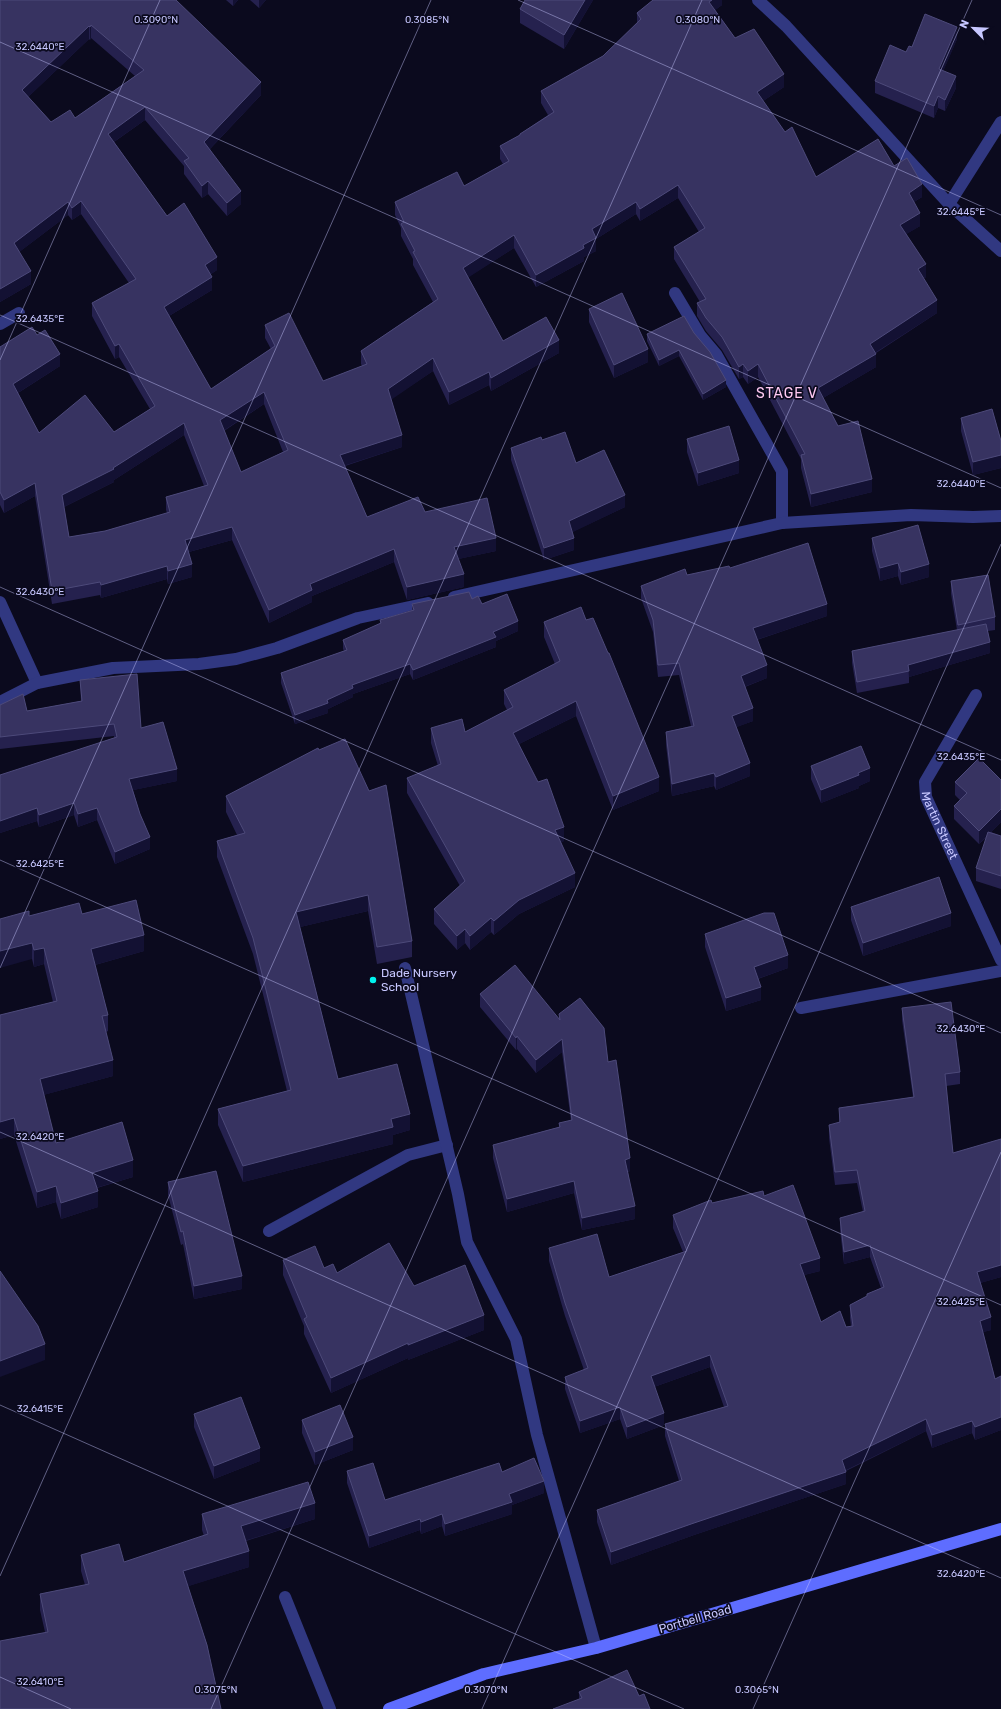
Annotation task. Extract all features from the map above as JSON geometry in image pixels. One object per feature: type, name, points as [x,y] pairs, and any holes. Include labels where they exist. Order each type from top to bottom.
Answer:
[{"type":"main road","name":"Portbell Road","points":[[389,1709],[484,1674],[596,1648],[1001,1529]]},
{"type":"street","points":[[758,0],[786,26],[949,204],[1001,252]]},
{"type":"street","points":[[949,204],[1001,122]]},
{"type":"street","points":[[675,293],[700,335],[716,354],[782,471],[782,523]]},
{"type":"street","points":[[0,324],[19,313]]},
{"type":"street","points":[[0,702],[37,683],[113,668],[199,664],[236,659],[277,648],[358,618],[647,555],[782,523],[911,515],[973,517],[1001,516]]},
{"type":"street","points":[[0,602],[37,683]]},
{"type":"street","name":"Martin Street","points":[[976,695],[925,782],[925,789],[926,797],[1001,960]]},
{"type":"street","points":[[405,968],[467,1242],[516,1339],[537,1435],[596,1648]]},
{"type":"street","points":[[801,1008],[1001,971]]},
{"type":"street","points":[[269,1231],[408,1155],[446,1144]]},
{"type":"street","points":[[285,1598],[330,1709]]},
{"type":"building","points":[[0,0],[176,0],[261,82],[204,142],[241,191],[227,203],[208,181],[202,186],[184,161],[189,158],[145,107],[108,134],[167,216],[184,203],[217,257],[205,265],[212,277],[164,307],[211,389],[275,346],[265,325],[289,313],[323,381],[367,364],[361,351],[438,299],[413,252],[415,251],[401,224],[404,222],[395,202],[457,172],[464,186],[509,161],[500,146],[520,135],[554,112],[541,91],[603,56],[641,19],[637,13],[653,0],[712,0],[709,2],[735,38],[754,29],[784,74],[757,92],[785,132],[792,127],[816,177],[878,139],[894,166],[907,158],[922,184],[909,193],[920,213],[900,225],[926,264],[918,269],[937,300],[870,344],[876,354],[818,388],[838,426],[858,421],[872,479],[811,494],[801,455],[805,454],[758,364],[748,371],[743,364],[739,367],[722,337],[706,318],[697,303],[706,299],[674,247],[705,228],[678,185],[640,209],[636,202],[592,229],[596,238],[583,245],[584,248],[536,275],[514,235],[463,268],[503,341],[546,317],[559,340],[491,378],[489,372],[449,392],[433,358],[388,389],[402,435],[340,455],[367,517],[418,497],[425,512],[487,498],[496,538],[454,547],[464,574],[407,587],[394,549],[310,584],[312,590],[269,610],[232,527],[185,540],[192,564],[168,571],[167,566],[101,585],[100,582],[52,591],[35,483],[4,500],[0,492],[0,347],[32,327],[37,335],[45,330],[60,354],[13,384],[39,433],[85,395],[114,432],[155,406],[119,344],[115,346],[92,303],[136,279],[81,201],[72,208],[68,202],[14,243],[31,271],[0,289]],"holes":[[[91,25],[144,70],[75,118],[70,110],[51,122],[22,90]],[[264,392],[288,450],[241,472],[220,420]],[[184,423],[208,485],[166,497],[170,512],[105,531],[69,537],[62,495],[114,469],[113,468]]]},
{"type":"building","points":[[525,0],[585,0],[564,35],[520,9]]},
{"type":"building","points":[[925,14],[957,27],[939,69],[956,76],[945,100],[938,96],[934,106],[875,81],[890,45],[906,52],[909,46],[912,47]]},
{"type":"building","points":[[622,293],[648,349],[614,365],[589,309]]},
{"type":"building","points":[[684,316],[694,333],[710,352],[726,380],[703,394],[679,350],[659,360],[647,334]]},
{"type":"building","points":[[992,409],[1001,441],[1001,455],[973,462],[961,418]]},
{"type":"building","points":[[729,426],[739,460],[698,473],[687,439]]},
{"type":"building","points":[[565,432],[576,463],[604,450],[625,495],[569,521],[574,538],[544,548],[511,448],[541,437],[542,440]]},
{"type":"building","points":[[918,525],[929,564],[901,572],[898,563],[880,568],[872,538]]},
{"type":"building","points":[[808,543],[827,604],[753,628],[767,665],[741,676],[753,708],[732,716],[750,763],[716,777],[714,773],[672,784],[666,732],[694,726],[679,663],[658,665],[653,620],[641,586],[685,569],[687,575],[729,566],[730,568]]},
{"type":"building","points":[[988,575],[995,617],[958,625],[951,581]]},
{"type":"building","points":[[469,592],[472,599],[478,596],[482,604],[507,594],[518,621],[493,632],[496,637],[413,670],[410,664],[352,685],[353,688],[327,700],[328,703],[295,715],[281,673],[347,650],[343,640],[381,623],[380,620],[414,610],[412,604]]},
{"type":"building","points":[[581,607],[586,620],[593,618],[609,653],[659,777],[613,796],[576,701],[513,733],[538,782],[547,779],[564,827],[555,830],[575,873],[519,900],[494,921],[491,918],[470,936],[465,929],[457,936],[434,909],[465,881],[407,778],[441,764],[431,728],[462,719],[465,732],[513,707],[504,690],[560,661],[544,622]]},
{"type":"building","points":[[986,624],[990,642],[908,665],[909,671],[857,682],[852,651]]},
{"type":"building","points":[[137,674],[141,728],[163,722],[177,769],[129,779],[140,814],[150,837],[115,852],[97,808],[78,814],[74,803],[39,815],[37,808],[0,821],[0,775],[117,737],[114,724],[0,737],[0,705],[23,694],[27,711],[82,701],[80,680]]},
{"type":"building","points":[[345,739],[369,791],[386,785],[412,941],[377,947],[368,895],[296,912],[338,1079],[397,1064],[410,1114],[391,1119],[393,1127],[243,1166],[218,1109],[291,1090],[253,938],[217,841],[245,833],[226,796],[318,748],[319,750]]},
{"type":"building","points":[[861,746],[870,768],[858,773],[859,775],[821,790],[811,766]]},
{"type":"building","points":[[979,758],[1001,780],[1001,809],[979,831],[954,806],[967,793],[955,782]]},
{"type":"building","points":[[988,832],[1001,836],[1001,876],[976,868]]},
{"type":"building","points":[[939,877],[951,913],[863,943],[851,907]]},
{"type":"building","points":[[136,900],[144,935],[91,949],[108,1015],[102,1016],[113,1060],[40,1079],[56,1143],[122,1122],[133,1160],[92,1173],[98,1191],[61,1203],[56,1186],[37,1192],[14,1118],[0,1122],[0,1015],[57,1001],[44,948],[34,950],[32,943],[0,951],[0,919],[29,911],[29,916],[79,903],[82,914]]},
{"type":"building","points":[[764,913],[774,913],[788,955],[754,967],[761,987],[726,998],[705,934]]},
{"type":"building","points":[[515,965],[560,1020],[559,1014],[580,998],[604,1028],[608,1062],[616,1060],[630,1158],[625,1160],[635,1206],[582,1218],[574,1181],[507,1199],[493,1145],[560,1127],[559,1123],[572,1120],[562,1039],[536,1060],[480,994]]},
{"type":"building","points":[[951,1002],[960,1072],[945,1074],[953,1153],[1001,1139],[1001,1265],[977,1272],[991,1317],[980,1321],[995,1379],[1001,1376],[1001,1417],[975,1427],[972,1421],[932,1435],[926,1419],[842,1460],[846,1472],[611,1552],[597,1510],[682,1480],[665,1424],[728,1406],[710,1355],[651,1376],[664,1413],[627,1427],[620,1407],[580,1421],[565,1377],[588,1368],[565,1303],[549,1248],[597,1234],[609,1277],[687,1251],[673,1215],[711,1200],[712,1203],[763,1191],[764,1196],[793,1185],[820,1258],[800,1264],[821,1322],[840,1311],[846,1327],[853,1326],[850,1305],[867,1296],[867,1294],[884,1287],[870,1245],[844,1252],[840,1218],[865,1211],[857,1170],[835,1172],[829,1125],[840,1122],[839,1108],[914,1097],[902,1008]]},
{"type":"building","points":[[216,1171],[242,1276],[194,1286],[183,1231],[181,1232],[168,1182]]},
{"type":"building","points":[[389,1243],[414,1286],[465,1265],[484,1315],[408,1345],[408,1343],[331,1378],[304,1319],[307,1317],[283,1260],[315,1246],[324,1268],[333,1264],[337,1273]]},
{"type":"building","points":[[0,1271],[38,1326],[45,1344],[0,1361]]},
{"type":"building","points":[[241,1397],[260,1448],[214,1466],[194,1414]]},
{"type":"building","points":[[340,1405],[353,1437],[315,1452],[302,1420]]},
{"type":"building","points":[[534,1458],[544,1481],[509,1494],[512,1502],[445,1524],[442,1514],[421,1522],[420,1519],[369,1536],[347,1471],[373,1463],[385,1500],[499,1463],[502,1472]]},
{"type":"building","points":[[308,1482],[315,1503],[241,1526],[249,1551],[183,1571],[207,1645],[221,1709],[0,1709],[0,1641],[48,1632],[40,1594],[89,1584],[81,1555],[119,1544],[124,1562],[208,1534],[202,1514]]},
{"type":"building","points":[[627,1670],[639,1696],[644,1694],[650,1709],[553,1709],[582,1698],[579,1692]]},
{"type":"place","name":"Dade Nursery School","points":[[373,980]]},
{"type":"district","name":"STAGE V","points":[[787,393]]}]
